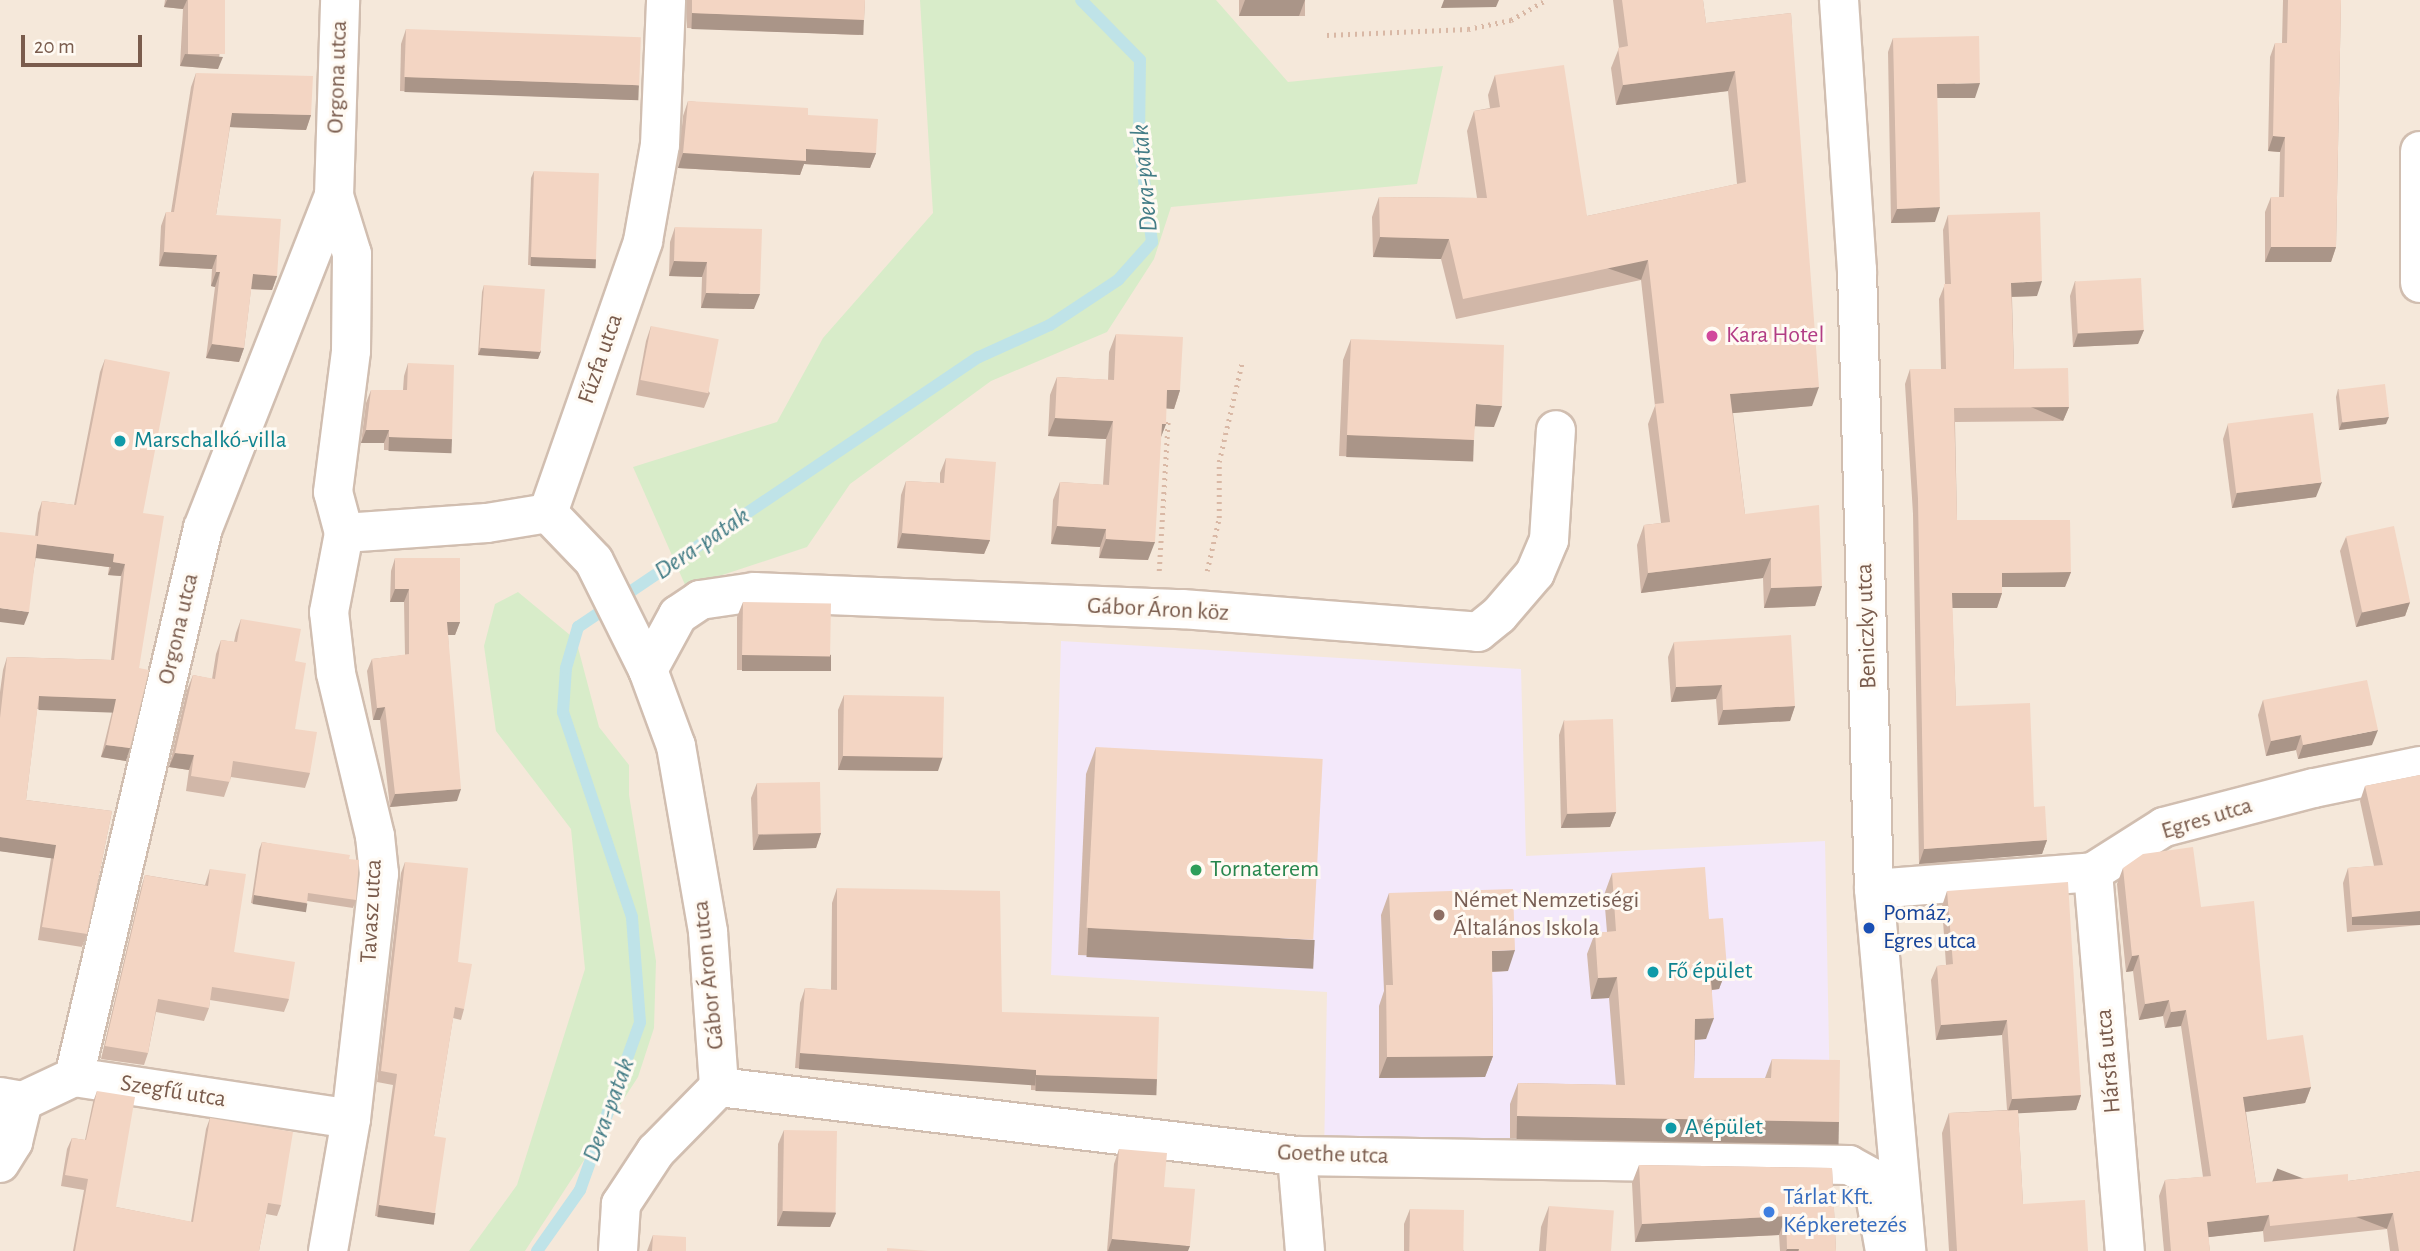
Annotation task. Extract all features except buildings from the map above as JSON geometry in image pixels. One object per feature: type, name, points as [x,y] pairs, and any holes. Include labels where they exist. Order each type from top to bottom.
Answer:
[{"type":"street","name":"Orgona utca","points":[[340,0],[334,196],[352,254],[351,351],[333,492],[344,533]]},
{"type":"street","name":"Fűzfa utca","points":[[548,513],[643,241],[660,145],[666,0]]},
{"type":"street","name":"Beniczky utca","points":[[1839,0],[1857,270],[1874,889],[1906,1251]]},
{"type":"street","points":[[2420,151],[2420,283]]},
{"type":"street","name":"Orgona utca","points":[[74,1077],[203,528],[334,196]]},
{"type":"street","name":"Gábor Áron köz","points":[[639,654],[678,615],[700,600],[754,592],[1167,609],[1478,632],[1499,615],[1535,573],[1549,540],[1556,430]]},
{"type":"street","points":[[344,533],[500,522],[548,513]]},
{"type":"street","name":"Gábor Áron utca","points":[[548,513],[594,561],[639,654],[677,746],[708,932],[719,1087]]},
{"type":"street","name":"Tavasz utca","points":[[328,1251],[351,1119],[379,874],[374,835],[336,673],[328,612],[344,533]]},
{"type":"street","name":"Egres utca","points":[[1874,889],[2093,872],[2164,827],[2314,788],[2420,766]]},
{"type":"street","name":"Hársfa utca","points":[[2093,872],[2125,1251]]},
{"type":"street","points":[[0,1163],[13,1142],[11,1099],[74,1077]]},
{"type":"street","name":"Szegfű utca","points":[[74,1077],[351,1119]]},
{"type":"street","points":[[618,1251],[621,1204],[656,1151],[719,1087]]},
{"type":"street","name":"Goethe utca","points":[[719,1087],[1297,1156],[1849,1165],[1872,1178],[1885,1251]]},
{"type":"street","points":[[1297,1156],[1305,1251]]},
{"type":"path","points":[[1328,35],[1468,29],[1511,20],[1546,0]]},
{"type":"path","points":[[1168,418],[1159,569],[1167,609],[1204,582],[1219,518],[1219,462],[1242,362]]},
{"type":"shaded area","points":[[0,0],[2420,0],[2420,1251],[0,1251]]},
{"type":"shaded area","name":"Német Nemzetiségi Általános Iskola","points":[[1061,641],[1521,669],[1526,856],[1825,841],[1831,1153],[1324,1156],[1327,992],[1051,975]]},
{"type":"green space","points":[[920,0],[1216,0],[1288,82],[1443,66],[1417,184],[1171,207],[1154,259],[1107,332],[991,381],[850,484],[807,547],[686,587],[633,467],[777,422],[823,338],[933,213]]},
{"type":"green space","points":[[518,592],[576,640],[599,727],[629,765],[629,795],[656,961],[654,1028],[638,1077],[525,1251],[469,1251],[517,1185],[585,969],[571,829],[496,731],[484,646],[495,604]]},
{"type":"waterway","name":"Dera-patak","points":[[537,1251],[580,1190],[640,1022],[632,917],[563,712],[566,668],[578,627],[979,357],[1050,325],[1118,280],[1152,242],[1139,140],[1140,60],[1081,0]]},
{"type":"place","name":"Kara Hotel","points":[[1712,336]]},
{"type":"place","name":"Marschalkó-villa","points":[[120,441]]},
{"type":"place","name":"Tornaterem","points":[[1196,870]]},
{"type":"place","name":"Német Nemzetiségi Általános Iskola","points":[[1439,915]]},
{"type":"place","name":"Pomáz, Egres utca","points":[[1869,928]]},
{"type":"place","name":"Fő épület","points":[[1653,972]]},
{"type":"place","name":"A épület","points":[[1671,1128]]},
{"type":"place","name":"Tárlat Kft. Képkeretezés","points":[[1769,1212]]}]
